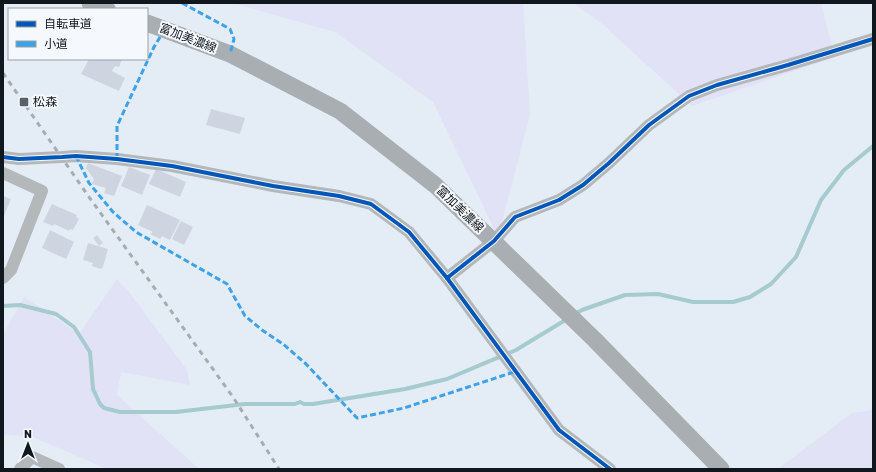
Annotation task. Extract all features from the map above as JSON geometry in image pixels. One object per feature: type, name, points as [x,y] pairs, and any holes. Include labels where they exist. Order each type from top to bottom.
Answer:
[{"type":"main road","points":[[90,3],[104,8]]},
{"type":"main road","name":"富加美濃線","points":[[148,22],[230,54],[340,111],[435,185],[494,241],[563,311],[595,340],[721,469]]},
{"type":"street","points":[[447,278],[494,241],[515,217],[558,200],[583,185],[609,163],[649,125],[690,96],[717,85],[788,66],[873,39]]},
{"type":"street","points":[[3,157],[19,158],[76,156],[117,158],[172,166],[273,186],[339,196],[371,204],[409,232],[447,278],[558,430],[610,469]]},
{"type":"street","points":[[3,173],[42,191],[11,270],[3,278]]},
{"type":"street","points":[[20,469],[32,457],[59,469]]},
{"type":"shaded area","points":[[232,3],[523,3],[530,115],[498,237],[433,102],[335,32]]},
{"type":"shaded area","points":[[573,3],[821,3],[835,57],[692,106],[602,24]]},
{"type":"shaded area","points":[[117,279],[129,292],[187,370],[190,385],[121,372],[117,395],[199,469],[107,469],[33,437],[3,434],[3,335],[24,297],[79,334]]},
{"type":"shaded area","points":[[873,410],[873,469],[778,469],[852,413]]},
{"type":"building","points":[[88,60],[122,60],[119,67],[115,66],[112,71],[125,78],[119,91],[81,74]]},
{"type":"building","points":[[211,109],[245,118],[240,134],[206,125]]},
{"type":"building","points":[[88,163],[122,176],[114,196],[104,193],[106,188],[92,184],[94,179],[86,168]]},
{"type":"building","points":[[129,167],[150,175],[142,195],[121,186]]},
{"type":"building","points":[[156,169],[186,182],[180,197],[149,184]]},
{"type":"building","points":[[3,196],[11,199],[4,216],[3,215]]},
{"type":"building","points":[[52,204],[77,215],[76,217],[79,219],[73,230],[70,229],[69,231],[54,224],[53,226],[43,222]]},
{"type":"building","points":[[147,205],[180,220],[170,240],[162,236],[160,239],[150,234],[153,232],[138,225]]},
{"type":"building","points":[[181,221],[193,227],[184,245],[172,239]]},
{"type":"building","points":[[50,230],[74,242],[66,259],[42,248]]},
{"type":"building","points":[[97,235],[103,243],[99,246],[93,238]]},
{"type":"building","points":[[88,243],[108,249],[103,267],[101,269],[92,266],[93,263],[83,260]]},
{"type":"waterway","points":[[575,314],[582,310],[625,295],[658,294],[693,302],[733,302],[750,297],[771,284],[796,257],[821,200],[844,170],[873,146]]},
{"type":"waterway","points":[[3,306],[20,305],[56,314],[74,327],[90,352],[93,389],[100,404],[104,408],[120,412],[176,412],[245,404],[295,404],[300,402],[304,404],[313,404],[405,389],[447,379],[516,350],[567,319]]},
{"type":"railway","points":[[3,73],[89,197],[233,397],[279,469]]},
{"type":"marked path","points":[[182,3],[230,29],[234,39],[230,54]]},
{"type":"marked path","points":[[148,60],[165,29]]},
{"type":"marked path","points":[[117,159],[117,126],[148,60]]},
{"type":"marked path","points":[[76,156],[89,183],[113,212],[136,232],[227,284],[245,316],[283,344],[306,364],[357,418],[404,408],[517,371]]},
{"type":"cycle path","points":[[447,278],[494,241],[515,217],[559,200],[583,185],[609,163],[649,125],[689,96],[717,85],[873,39]]},
{"type":"cycle path","points":[[3,157],[19,159],[76,156],[117,159],[172,166],[273,186],[339,196],[371,204],[409,232],[447,278],[559,430],[610,469]]},
{"type":"place","name":"松森","points":[[24,102]]}]
